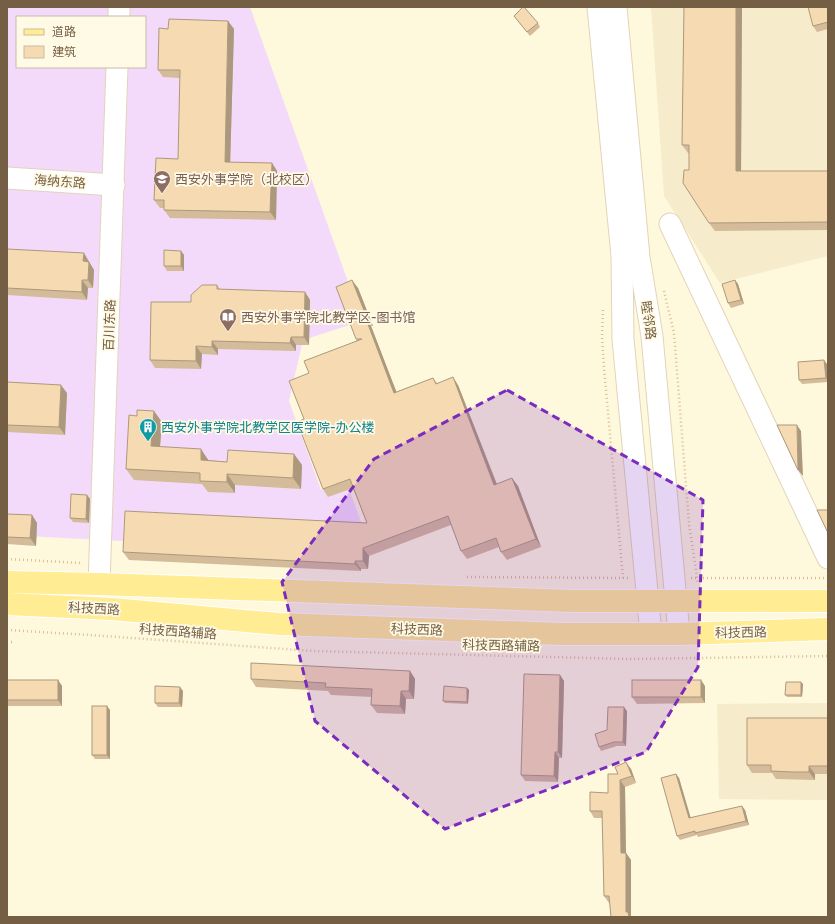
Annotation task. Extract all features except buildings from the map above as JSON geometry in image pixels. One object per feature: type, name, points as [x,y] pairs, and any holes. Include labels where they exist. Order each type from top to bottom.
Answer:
[{"type":"main road","name":"科技西路","points":[[7,582],[100,574],[573,601],[828,601]]},
{"type":"main road","name":"科技西路","points":[[7,604],[112,609],[279,624],[562,634],[679,634],[828,629]]},
{"type":"street","name":"睦邻路","points":[[598,7],[622,256],[623,339],[651,634]]},
{"type":"street","name":"睦邻路","points":[[616,7],[639,257],[652,336],[679,634]]},
{"type":"street","name":"百川东路","points":[[100,574],[117,68]]},
{"type":"street","name":"海纳东路","points":[[7,178],[114,185]]},
{"type":"street","points":[[670,224],[828,558]]},
{"type":"path","points":[[7,559],[100,574]]},
{"type":"path","points":[[464,577],[645,578]]},
{"type":"path","points":[[674,578],[828,578]]},
{"type":"path","name":"科技西路辅路","points":[[7,630],[313,651],[630,658],[828,656]]},
{"type":"path","points":[[7,642],[12,642]]},
{"type":"highlighted area","points":[[507,390],[703,500],[698,667],[646,752],[445,829],[315,721],[282,582],[374,459]]},
{"type":"shaded area","name":"西安外事学院（北校区）","points":[[7,7],[250,7],[362,321],[303,340],[289,401],[321,490],[346,481],[373,554],[7,535]]},
{"type":"shaded area","points":[[651,7],[828,7],[828,256],[720,283],[664,196]]},
{"type":"shaded area","points":[[828,703],[828,800],[719,799],[717,704]]},
{"type":"place","name":"西安外事学院（北校区）","points":[[162,194]]},
{"type":"place","name":"西安外事学院北教学区-图书馆","points":[[228,332]]},
{"type":"place","name":"西安外事学院北教学区医学院-办公楼","points":[[148,442]]}]
